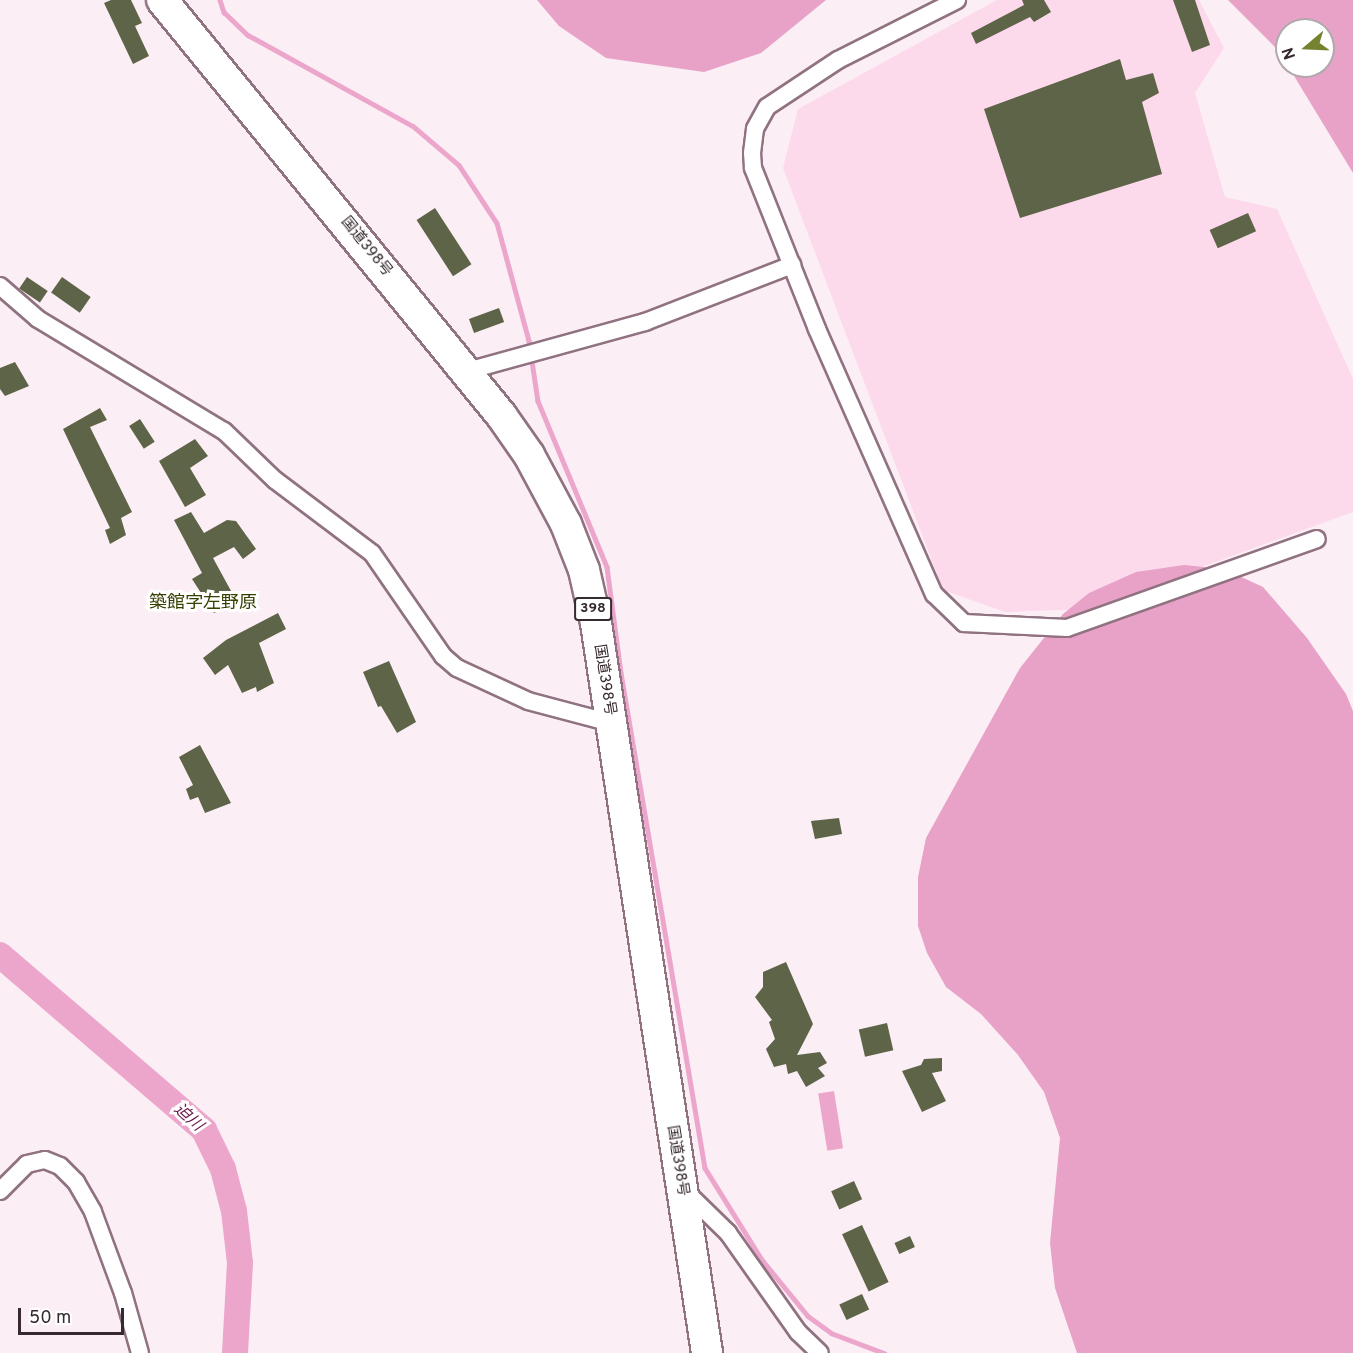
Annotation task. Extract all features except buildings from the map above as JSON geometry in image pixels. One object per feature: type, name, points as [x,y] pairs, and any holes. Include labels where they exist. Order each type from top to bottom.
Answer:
[{"type":"highway","name":"国道398号","points":[[162,0],[467,371],[529,454],[569,534],[591,602],[707,1353]]},
{"type":"street","points":[[957,0],[838,60],[767,107],[755,129],[753,168],[934,594],[964,623],[1040,628],[1082,625],[1317,540]]},
{"type":"street","points":[[467,371],[645,322],[792,264]]},
{"type":"street","points":[[0,286],[38,319],[224,431],[276,480],[372,553],[443,656],[457,668],[528,701],[611,723]]},
{"type":"street","points":[[0,1191],[27,1164],[45,1160],[60,1166],[76,1182],[93,1212],[123,1293],[140,1353]]},
{"type":"street","points":[[681,1188],[728,1233],[798,1332],[820,1353]]},
{"type":"street","points":[[798,1332],[833,1353]]},
{"type":"shaded area","points":[[537,0],[826,0],[761,53],[704,72],[606,58],[559,26]]},
{"type":"shaded area","points":[[997,0],[1199,0],[1224,48],[1195,93],[1225,197],[1277,209],[1353,379],[1353,512],[1086,609],[1005,612],[943,590],[783,168],[798,109]]},
{"type":"shaded area","points":[[1228,0],[1353,0],[1353,173],[1295,78],[1335,78],[1335,18],[1275,18],[1275,47]]},
{"type":"shaded area","points":[[1184,565],[1224,569],[1263,587],[1307,638],[1346,694],[1353,711],[1353,1353],[1077,1353],[1055,1288],[1050,1243],[1060,1138],[1044,1092],[1018,1055],[981,1014],[946,987],[927,953],[918,926],[918,877],[926,838],[1020,668],[1063,614],[1089,593],[1136,572]]},
{"type":"shaded area","points":[[834,1091],[843,1148],[827,1151],[818,1094]]},
{"type":"waterway","points":[[220,0],[224,12],[248,35],[413,126],[459,165],[497,223],[529,341],[538,401],[607,567],[621,673],[705,1168],[763,1261],[808,1316],[831,1333],[884,1353]]},
{"type":"waterway","name":"迫川","points":[[0,955],[204,1130],[223,1169],[234,1211],[240,1263],[235,1353]]},
{"type":"district","name":"築館字左野原","points":[[203,604]]}]
